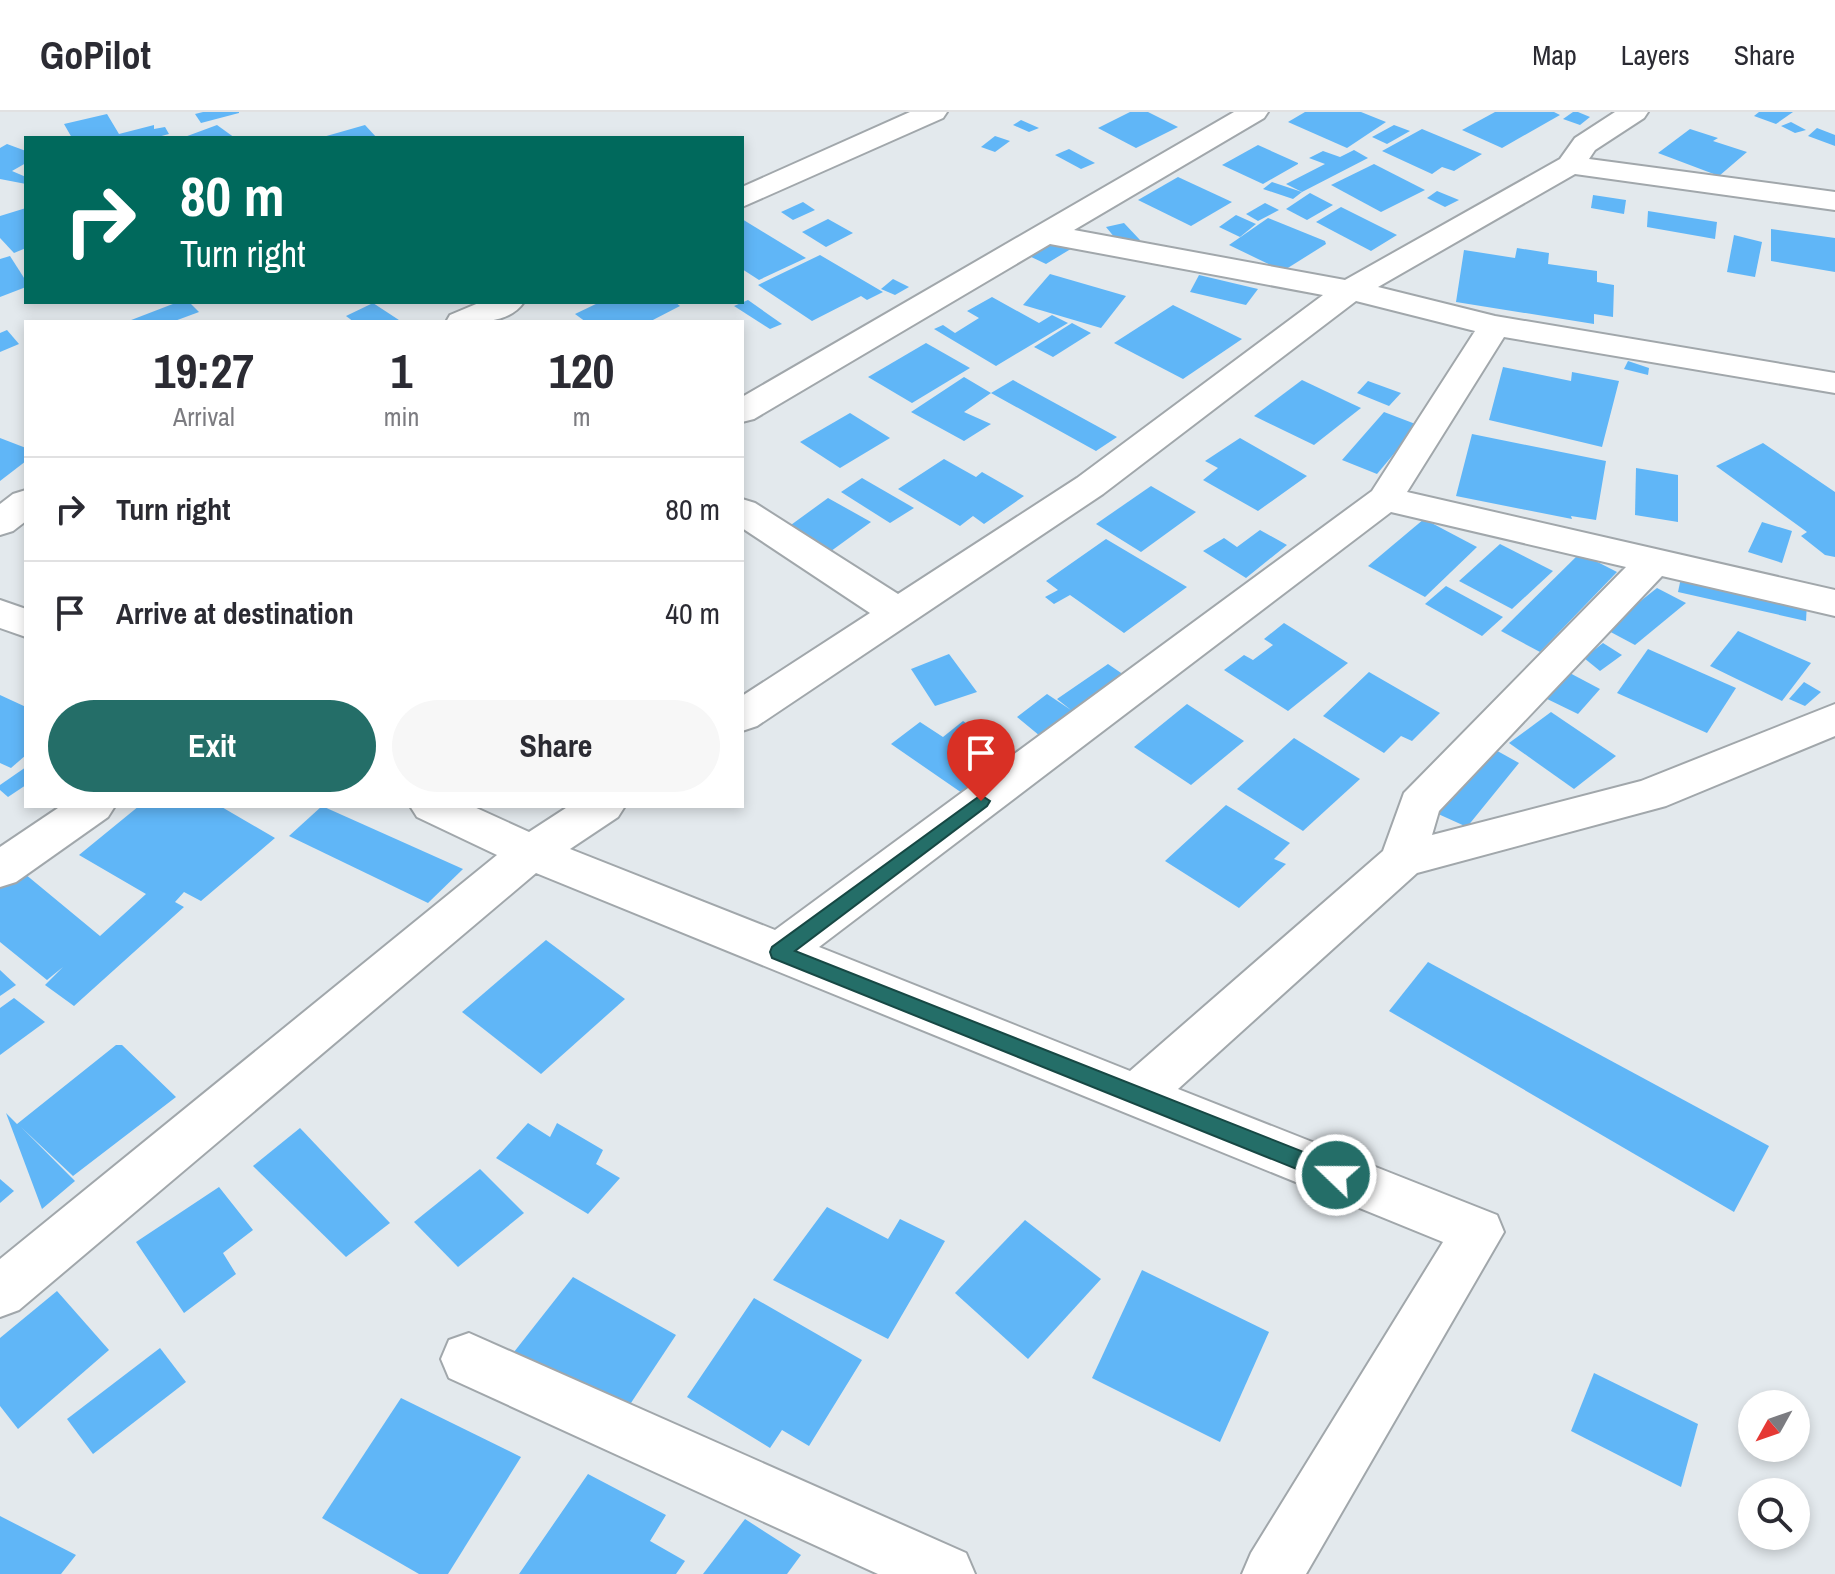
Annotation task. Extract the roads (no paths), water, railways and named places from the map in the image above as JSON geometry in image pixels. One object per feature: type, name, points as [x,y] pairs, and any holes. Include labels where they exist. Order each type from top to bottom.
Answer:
[{"type":"street","points":[[744,197],[933,112]]},
{"type":"street","points":[[744,411],[1254,112]]},
{"type":"street","points":[[744,715],[1090,486],[1350,290],[1570,165],[1585,144],[1634,112]]},
{"type":"street","points":[[1570,165],[1835,201]]},
{"type":"street","points":[[1045,234],[1350,290],[1495,326],[1835,383]]},
{"type":"street","points":[[467,320],[503,304]]},
{"type":"street","points":[[779,952],[1385,499],[1495,326]]},
{"type":"street","points":[[1385,499],[1835,603]]},
{"type":"street","points":[[0,523],[24,504]]},
{"type":"street","points":[[744,512],[900,614]]},
{"type":"street","points":[[1403,860],[1419,804],[1654,561]]},
{"type":"street","points":[[0,613],[24,623]]},
{"type":"street","points":[[1137,1095],[1403,860],[1651,795],[1835,719]]},
{"type":"street","points":[[0,870],[90,808]]},
{"type":"street","points":[[436,808],[531,852],[1478,1232],[1272,1574]]},
{"type":"street","points":[[0,1292],[531,852],[600,808]]},
{"type":"street","points":[[469,1359],[945,1574]]}]
